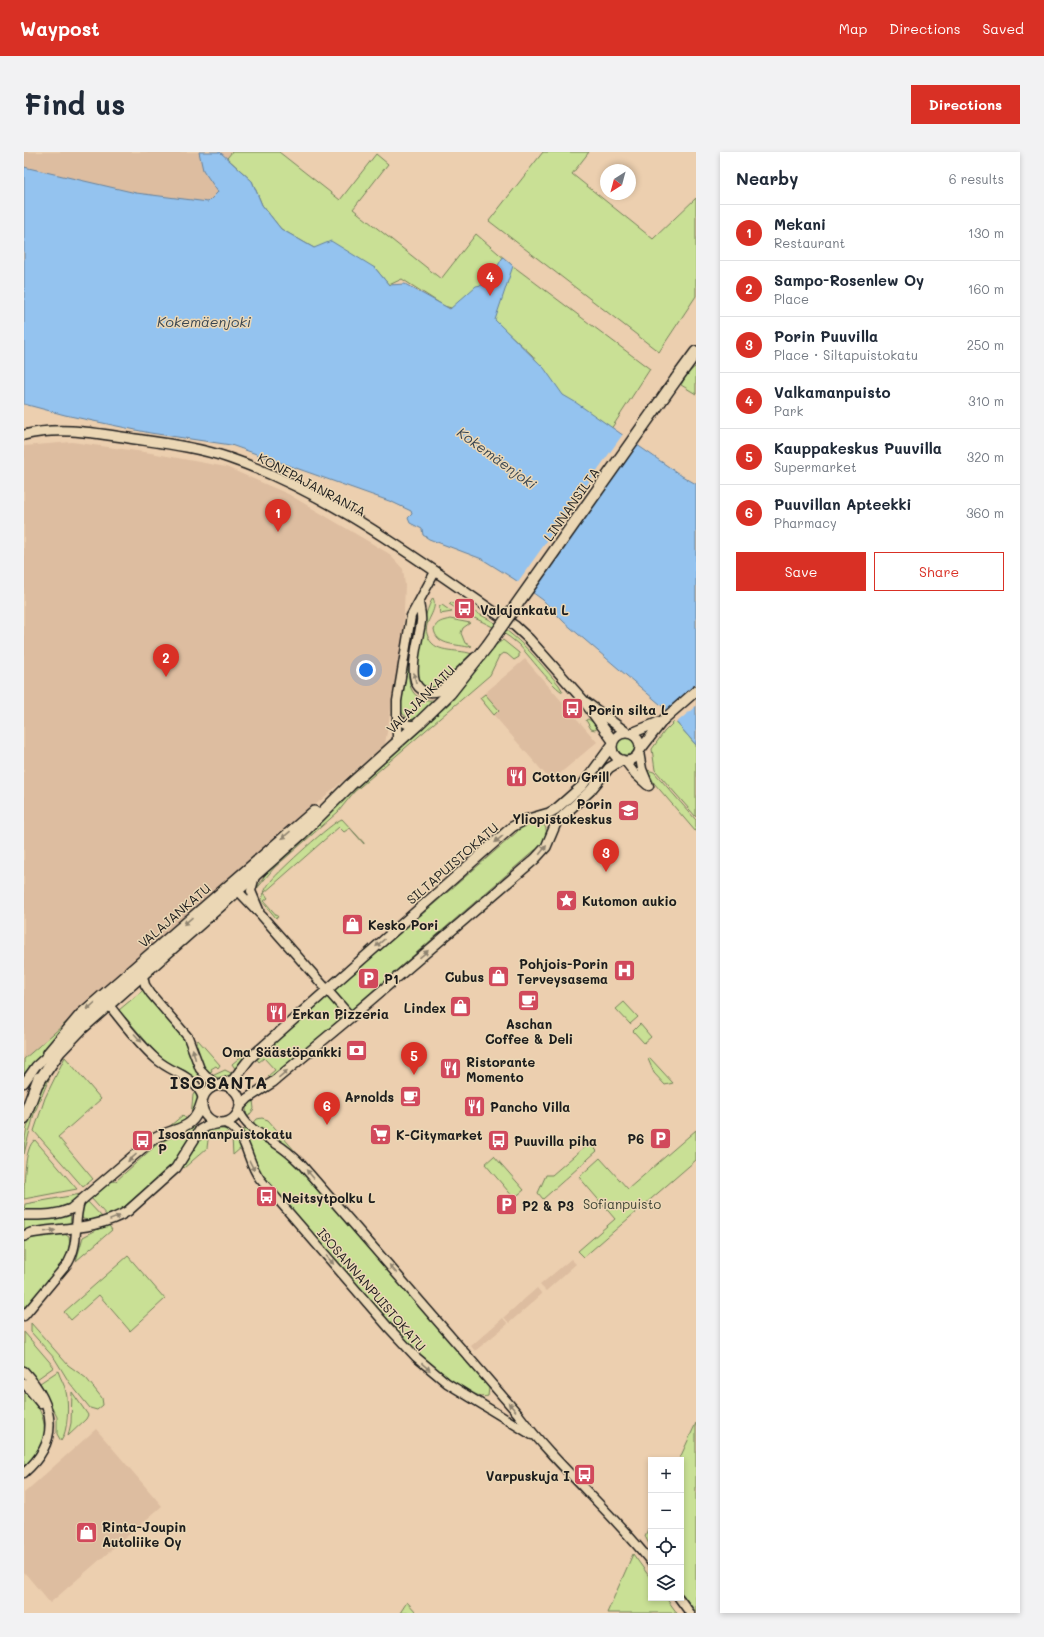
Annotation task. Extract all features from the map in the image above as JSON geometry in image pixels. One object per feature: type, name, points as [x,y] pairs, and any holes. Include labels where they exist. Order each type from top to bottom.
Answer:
[{"type":"main road","name":"LINNANSILTA","points":[[487,647],[696,352]]},
{"type":"main road","name":"KONEPAJANRANTA","points":[[24,435],[66,430],[193,449],[228,458],[273,476],[334,507],[515,626],[529,639],[584,701]]},
{"type":"main road","name":"VALAJANKATU","points":[[37,1084],[59,1052],[82,1028],[143,976],[256,875],[301,834],[350,785],[417,725],[450,693],[487,647]]},
{"type":"main road","points":[[24,1236],[109,1220],[128,1211],[176,1168],[200,1130],[207,1126],[223,1123],[233,1119],[248,1098],[273,1082],[535,859],[546,847],[557,821],[590,791],[609,768],[623,760],[632,759],[640,751],[664,719],[696,691]]},
{"type":"main road","points":[[584,701],[639,740],[640,751]]},
{"type":"main road","points":[[584,701],[613,743]]},
{"type":"main road","points":[[623,760],[613,753],[613,743],[619,734],[629,733],[664,719]]},
{"type":"main road","name":"SILTAPUISTOKATU","points":[[218,1085],[233,1080],[250,1058],[326,989],[512,827],[556,809],[577,790],[613,743]]},
{"type":"main road","name":"VALAJANKATU","points":[[24,1118],[50,1053],[80,1015],[322,805],[350,785]]},
{"type":"main road","points":[[536,816],[544,818],[548,822],[551,833]]},
{"type":"main road","points":[[24,1215],[60,1214],[80,1202],[152,1140],[161,1134],[184,1127],[193,1122],[208,1090],[218,1085],[232,1088],[240,1099],[240,1108]]},
{"type":"main road","points":[[203,1099],[204,1112],[207,1117],[223,1123]]},
{"type":"street","points":[[397,743],[397,701],[411,616],[435,572]]},
{"type":"street","points":[[419,603],[422,620],[413,676],[419,688],[424,691],[440,691],[447,686],[468,662],[487,647]]},
{"type":"street","points":[[398,720],[409,725],[417,725]]},
{"type":"street","points":[[623,760],[635,774],[650,786],[642,769],[640,751]]},
{"type":"street","points":[[245,871],[238,882],[238,891],[351,1017]]},
{"type":"street","points":[[256,875],[251,886],[251,891],[262,916]]},
{"type":"street","points":[[143,976],[145,985],[151,994],[188,1037],[200,1069],[218,1085]]},
{"type":"street","points":[[115,984],[108,998],[109,1005],[156,1059],[196,1084],[203,1099]]},
{"type":"street","points":[[24,1083],[36,1066],[50,1053]]},
{"type":"street","name":"ISOSANNANPUISTOKATU","points":[[240,1108],[246,1124],[253,1131],[285,1149],[302,1165],[518,1414],[536,1438],[597,1500],[648,1559]]},
{"type":"street","name":"ISOSANNANPUISTOKATU","points":[[223,1123],[233,1127],[241,1135],[250,1162],[260,1179],[416,1357],[446,1383],[536,1438]]},
{"type":"street","points":[[24,1316],[68,1263],[76,1242],[76,1214],[80,1202]]},
{"type":"street","points":[[24,1371],[35,1383],[42,1395],[49,1416],[50,1428],[48,1440],[43,1452],[24,1474]]},
{"type":"street","points":[[24,1383],[37,1397],[49,1416]]},
{"type":"street","points":[[681,1601],[690,1613]]},
{"type":"shaded area","points":[[24,152],[232,152],[227,158],[252,181],[267,211],[132,192],[24,167]]},
{"type":"shaded area","points":[[72,442],[151,453],[226,467],[288,494],[388,553],[403,569],[405,585],[403,636],[385,744],[24,1059],[24,446]]},
{"type":"shaded area","points":[[525,659],[597,742],[551,781],[479,698]]},
{"type":"shaded area","points":[[571,1259],[576,1264],[546,1291],[540,1285]]},
{"type":"shaded area","points":[[537,1288],[542,1294],[509,1323],[504,1317]]},
{"type":"shaded area","points":[[503,1318],[508,1324],[475,1351],[471,1346]]},
{"type":"shaded area","points":[[96,1429],[162,1506],[50,1603],[24,1572],[24,1493]]},
{"type":"green space","points":[[232,152],[279,152],[340,200],[376,154],[388,164],[353,209],[441,279],[476,234],[513,266],[650,369],[611,429],[562,395],[532,355],[494,320],[444,306],[402,279],[389,285],[375,268],[314,248],[281,229],[262,205],[252,181],[227,158]]},
{"type":"green space","points":[[543,152],[589,152],[572,174],[600,196],[600,200],[604,200],[653,239],[696,198],[696,296],[659,352],[489,221]]},
{"type":"green space","points":[[696,366],[696,394],[681,385],[687,374]]},
{"type":"green space","points":[[433,598],[433,612],[426,629],[430,641],[434,645],[446,650],[472,654],[439,688],[428,688],[423,686],[419,682],[417,675],[420,640],[429,605]]},
{"type":"green space","points":[[451,602],[465,611],[467,609],[483,616],[508,631],[538,660],[563,692],[554,685],[510,637],[457,609],[449,604]]},
{"type":"green space","points":[[442,605],[452,612],[440,614],[439,607]]},
{"type":"green space","points":[[450,619],[470,623],[463,628],[461,633],[465,643],[472,646],[468,647],[446,643],[438,638],[435,634],[435,626],[440,622]]},
{"type":"green space","points":[[411,640],[413,640],[409,679],[411,688],[416,695],[423,699],[435,700],[414,719],[410,720],[402,713],[401,706]]},
{"type":"green space","points":[[503,640],[519,653],[519,657],[514,660],[507,654],[503,653],[499,656],[490,675],[354,792],[338,812],[274,868],[255,891],[267,872],[354,788],[450,703],[493,647]]},
{"type":"green space","points":[[485,694],[499,710],[494,715],[480,698]]},
{"type":"green space","points":[[588,719],[597,725],[598,728],[595,730],[591,729],[586,720]]},
{"type":"green space","points":[[675,721],[696,745],[696,817],[655,770],[652,749],[664,732]]},
{"type":"green space","points":[[622,737],[630,737],[635,742],[633,753],[630,755],[622,755],[617,750],[617,742]]},
{"type":"green space","points":[[647,770],[654,772],[696,820],[696,832],[654,783]]},
{"type":"green space","points":[[342,819],[364,843],[364,844],[350,828],[344,832],[339,827],[264,893],[271,881],[276,876],[306,847]]},
{"type":"green space","points":[[536,821],[541,823],[546,829],[546,837],[540,850],[535,850],[271,1079],[268,1076],[275,1070],[264,1058],[259,1062],[256,1058],[517,832],[518,828]]},
{"type":"green space","points":[[264,893],[268,898],[264,901],[278,917],[276,918],[262,901]]},
{"type":"green space","points":[[143,990],[182,1035],[200,1077],[197,1080],[186,1071],[163,1061],[119,1010]]},
{"type":"green space","points":[[624,1002],[638,1017],[630,1024],[616,1009]]},
{"type":"green space","points":[[76,1014],[37,1059],[24,1079],[24,1059]]},
{"type":"green space","points":[[640,1024],[651,1037],[644,1043],[633,1031]]},
{"type":"green space","points":[[198,1040],[220,1065],[218,1068],[216,1066],[211,1069],[212,1071],[208,1073],[197,1052],[195,1044]]},
{"type":"green space","points":[[244,1054],[245,1056],[236,1070],[232,1064]]},
{"type":"green space","points":[[65,1057],[101,1099],[58,1137],[93,1179],[83,1187],[34,1131],[45,1098]]},
{"type":"green space","points":[[650,1058],[673,1083],[665,1085],[654,1073],[648,1059]]},
{"type":"green space","points":[[55,1065],[34,1114],[24,1154],[26,1130],[33,1107],[43,1085]]},
{"type":"green space","points":[[225,1070],[233,1074],[223,1079],[212,1076]]},
{"type":"green space","points":[[196,1090],[198,1104],[191,1116],[193,1095]]},
{"type":"green space","points":[[253,1100],[254,1109],[247,1118],[246,1108]]},
{"type":"green space","points":[[183,1115],[188,1121],[180,1125],[170,1126]]},
{"type":"green space","points":[[262,1118],[268,1120],[295,1151],[252,1125],[257,1119]]},
{"type":"green space","points":[[193,1126],[196,1129],[175,1163],[117,1213],[108,1217],[91,1198],[108,1182],[116,1181],[156,1145]]},
{"type":"green space","points":[[213,1129],[230,1131],[224,1135],[218,1136],[205,1132]]},
{"type":"green space","points":[[244,1129],[277,1148],[290,1159],[486,1383],[489,1388],[488,1396],[482,1396],[463,1388],[418,1354],[263,1176],[242,1131]]},
{"type":"green space","name":"Sofianpuisto","points":[[696,1130],[696,1160],[584,1257],[578,1251],[615,1219],[579,1177],[600,1158],[628,1189]]},
{"type":"green space","points":[[201,1135],[208,1140],[207,1148],[184,1168],[183,1167],[196,1141]]},
{"type":"green space","points":[[235,1135],[242,1147],[233,1155],[232,1137]]},
{"type":"green space","points":[[35,1140],[77,1189],[24,1199],[27,1158],[31,1144]]},
{"type":"green space","points":[[589,1143],[597,1151],[543,1199],[538,1193],[546,1175],[552,1175]]},
{"type":"green space","points":[[494,1156],[524,1190],[514,1198],[485,1164]]},
{"type":"green space","points":[[81,1194],[83,1196],[61,1209],[49,1211],[24,1210],[25,1204]]},
{"type":"green space","points":[[87,1201],[104,1219],[96,1221],[83,1219],[80,1215],[83,1205]]},
{"type":"green space","points":[[71,1213],[70,1226],[24,1232],[24,1219],[52,1219]]},
{"type":"green space","points":[[108,1224],[112,1230],[76,1261],[83,1237]]},
{"type":"green space","points":[[63,1233],[69,1237],[69,1246],[61,1266],[24,1308],[24,1241],[39,1236]]},
{"type":"green space","points":[[128,1256],[165,1299],[130,1331],[99,1295],[71,1320],[64,1312]]},
{"type":"green space","points":[[31,1323],[68,1365],[86,1378],[102,1398],[103,1405],[97,1410],[90,1408],[69,1382],[55,1359],[31,1332]]},
{"type":"green space","points":[[24,1332],[54,1367],[37,1379],[24,1365]]},
{"type":"green space","points":[[58,1371],[67,1397],[67,1417],[65,1431],[61,1441],[57,1434],[57,1417],[40,1383]]},
{"type":"green space","points":[[29,1392],[40,1412],[44,1430],[40,1448],[24,1466],[24,1394]]},
{"type":"green space","points":[[72,1392],[88,1415],[86,1419],[68,1436],[71,1423]]},
{"type":"green space","points":[[696,1423],[696,1612],[684,1596],[684,1457],[680,1457]]},
{"type":"green space","points":[[648,1529],[648,1542],[645,1536]]},
{"type":"green space","points":[[633,1554],[648,1575],[648,1601],[668,1601],[677,1613],[607,1613]]},
{"type":"green space","points":[[407,1602],[417,1613],[400,1613]]},
{"type":"water","name":"Kokemäenjoki","points":[[199,152],[220,152],[252,181],[262,205],[281,229],[314,248],[331,241],[375,268],[389,285],[405,284],[450,309],[476,286],[487,284],[503,257],[513,266],[495,320],[544,368],[563,395],[696,484],[696,745],[661,705],[564,622],[543,600],[514,579],[482,559],[429,539],[423,535],[422,529],[410,523],[408,518],[412,514],[411,511],[392,502],[231,445],[150,433],[65,415],[24,404],[24,167],[136,193],[208,202],[218,192],[203,170]]},
{"type":"pier","points":[[623,434],[638,443],[531,594],[517,583]]},
{"type":"pier","points":[[696,684],[696,706],[675,724],[665,712]]},
{"type":"place","name":"Valkamanpuisto","points":[[490,296]]},
{"type":"place","name":"Mekani","points":[[278,532]]},
{"type":"place","name":"Valajankatu L","points":[[464,609]]},
{"type":"place","name":"Sampo-Rosenlew Oy","points":[[166,677]]},
{"type":"place","name":"Porin silta L","points":[[572,709]]},
{"type":"place","name":"Cotton Grill","points":[[516,776]]},
{"type":"place","name":"Porin Yliopistokeskus","points":[[628,810]]},
{"type":"place","name":"Porin Puuvilla","points":[[606,872]]},
{"type":"place","name":"Kutomon aukio","points":[[566,900]]},
{"type":"place","name":"Kesko Pori","points":[[353,924]]},
{"type":"place","name":"Pohjois-Porin Terveysasema","points":[[624,970]]},
{"type":"place","name":"Cubus","points":[[499,976]]},
{"type":"place","name":"P1","points":[[368,978]]},
{"type":"place","name":"Aschan Coffee & Deli","points":[[529,1001]]},
{"type":"place","name":"Lindex","points":[[461,1007]]},
{"type":"place","name":"Erkan Pizzeria","points":[[277,1013]]},
{"type":"place","name":"Oma Säästöpankki","points":[[357,1051]]},
{"type":"place","name":"Ristorante Momento","points":[[451,1068]]},
{"type":"place","name":"Kauppakeskus Puuvilla","points":[[414,1075]]},
{"type":"place","name":"Arnolds","points":[[410,1096]]},
{"type":"place","name":"Pancho Villa","points":[[475,1106]]},
{"type":"place","name":"Puuvillan Apteekki","points":[[327,1125]]},
{"type":"place","name":"K-Citymarket","points":[[380,1134]]},
{"type":"place","name":"P6","points":[[660,1138]]},
{"type":"place","name":"Isosannanpuistokatu P","points":[[143,1140]]},
{"type":"place","name":"Puuvilla piha","points":[[498,1140]]},
{"type":"place","name":"Neitsytpolku L","points":[[267,1197]]},
{"type":"place","name":"P2 & P3","points":[[506,1205]]},
{"type":"place","name":"Varpuskuja I","points":[[585,1475]]},
{"type":"place","name":"Rinta-Joupin Autoliike Oy","points":[[86,1533]]},
{"type":"district","name":"ISOSANTA","points":[[219,1082]]}]
